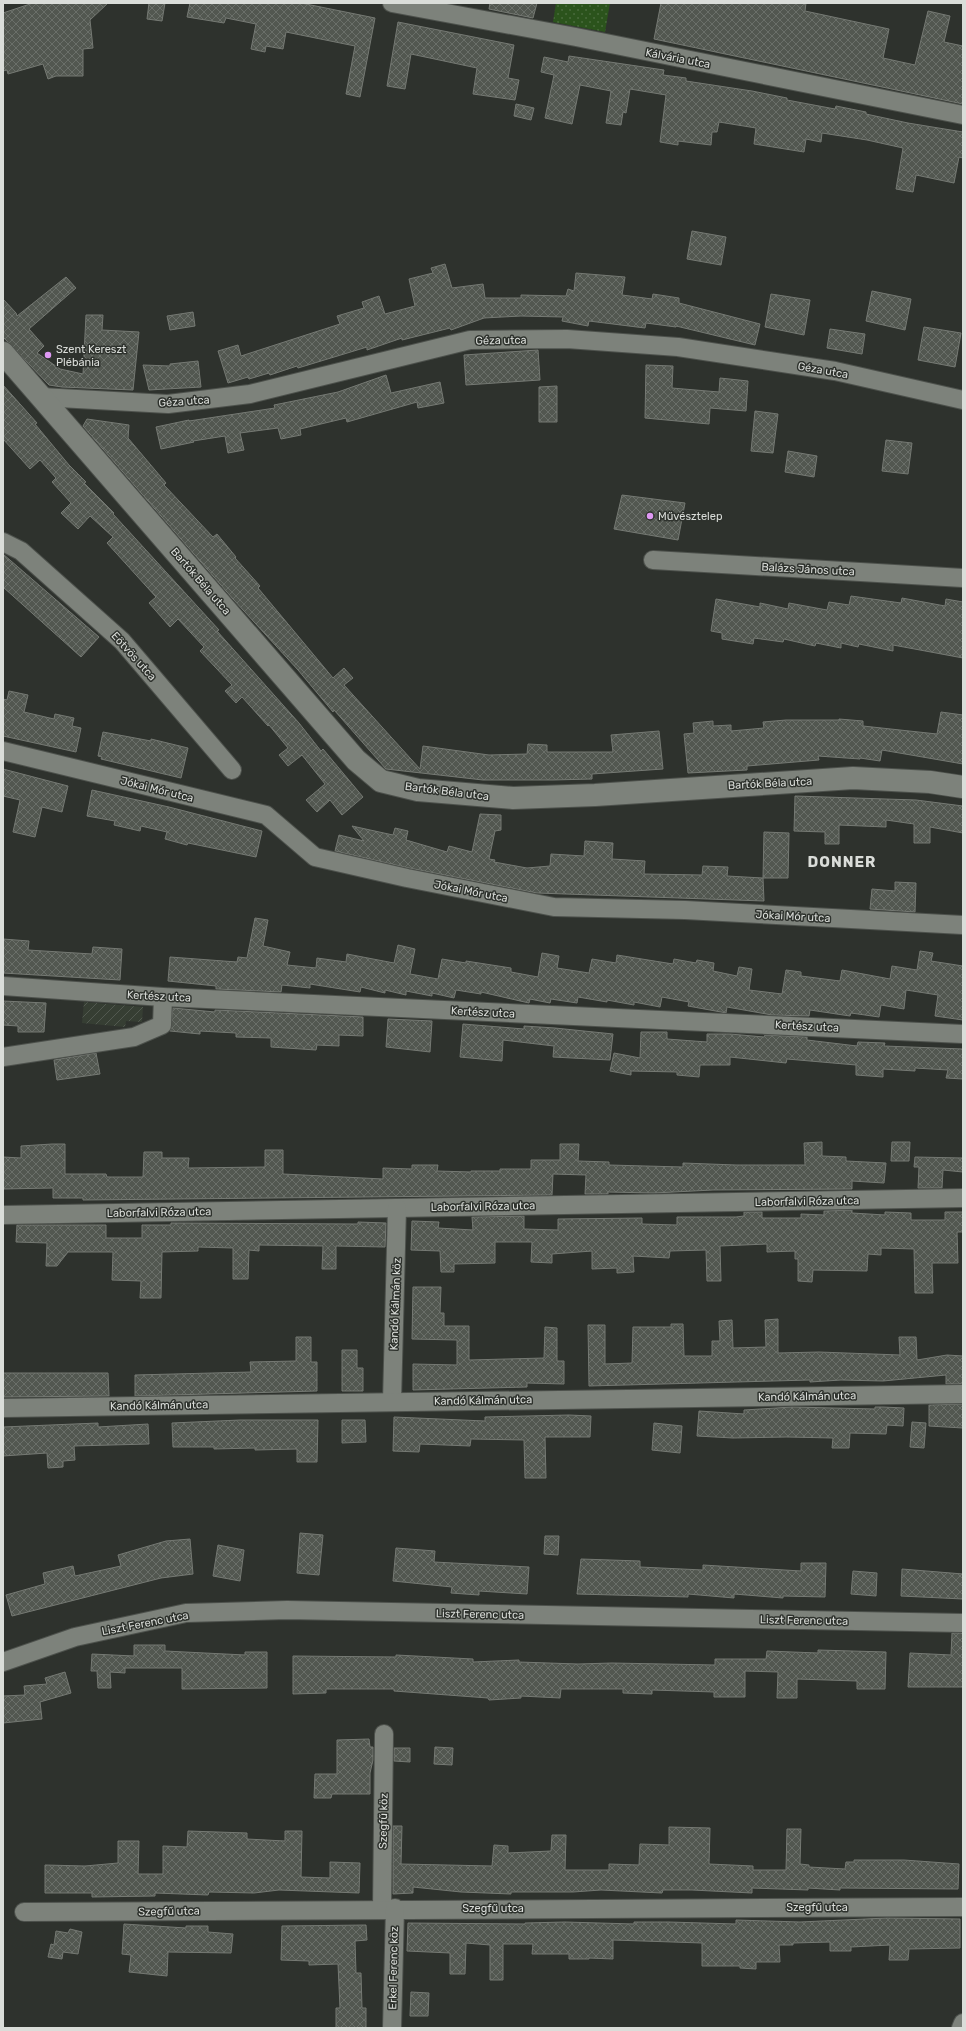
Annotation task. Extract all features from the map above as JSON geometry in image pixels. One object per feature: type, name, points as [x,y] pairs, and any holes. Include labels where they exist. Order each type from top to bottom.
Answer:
[{"type":"street","name":"Kálvária utca","points":[[392,3],[576,37],[963,115]]},
{"type":"street","name":"Géza utca","points":[[41,397],[175,403],[250,394],[470,340],[567,339],[678,347],[835,371],[963,400]]},
{"type":"street","name":"Bartók Béla utca","points":[[3,353],[356,760],[381,781],[418,790],[513,798],[595,795],[853,778],[930,782],[963,787]]},
{"type":"street","name":"Eötvös utca","points":[[3,542],[21,551],[122,640],[232,770]]},
{"type":"street","name":"Balázs János utca","points":[[653,560],[963,578]]},
{"type":"street","name":"Jókai Mór utca","points":[[3,751],[266,815],[315,857],[407,878],[554,907],[685,910],[963,925]]},
{"type":"street","name":"Kertész utca","points":[[3,986],[163,997],[963,1034]]},
{"type":"street","points":[[3,1057],[134,1037],[162,1024],[163,997]]},
{"type":"street","name":"Laborfalvi Róza utca","points":[[3,1215],[963,1198]]},
{"type":"street","name":"Kandó Kálmán köz","points":[[392,1401],[397,1208]]},
{"type":"street","name":"Kandó Kálmán utca","points":[[3,1408],[392,1401],[963,1394]]},
{"type":"street","name":"Liszt Ferenc utca","points":[[3,1662],[75,1637],[186,1613],[287,1610],[963,1623]]},
{"type":"street","name":"Szegfű köz","points":[[384,1734],[388,1908]]},
{"type":"street","name":"Szegfű utca","points":[[24,1912],[388,1908],[963,1907]]},
{"type":"street","name":"Erkel Ferenc köz","points":[[388,1908],[392,2028]]},
{"type":"street","points":[[961,2028],[963,2023]]},
{"type":"shaded area","points":[[84,1002],[143,1007],[142,1022],[126,1021],[125,1027],[82,1023]]},
{"type":"green space","points":[[556,3],[610,3],[605,32],[553,22]]},
{"type":"building","points":[[33,3],[108,3],[90,20],[93,48],[83,49],[83,76],[56,76],[48,79],[43,64],[8,74],[7,70],[3,71],[3,13]]},
{"type":"building","points":[[149,3],[165,3],[162,21],[147,19]]},
{"type":"building","points":[[190,3],[301,3],[375,18],[360,97],[346,94],[355,46],[286,32],[283,49],[266,46],[265,52],[251,49],[256,24],[226,18],[224,23],[187,17]]},
{"type":"building","points":[[490,3],[537,3],[533,18],[489,9]]},
{"type":"building","points":[[661,3],[806,3],[805,11],[889,29],[883,58],[915,65],[928,11],[950,16],[944,42],[963,46],[963,104],[654,39]]},
{"type":"building","points":[[398,22],[514,45],[508,78],[519,80],[515,100],[473,94],[477,68],[411,54],[405,89],[387,86]]},
{"type":"building","points":[[569,56],[664,70],[663,75],[686,78],[686,81],[752,91],[787,98],[787,100],[835,109],[836,106],[908,123],[963,132],[963,158],[959,157],[954,183],[916,175],[913,192],[896,189],[903,148],[867,140],[822,133],[821,142],[806,139],[804,152],[754,144],[756,128],[719,122],[717,132],[712,132],[711,145],[678,141],[678,145],[660,142],[666,95],[630,89],[626,113],[623,112],[621,125],[606,123],[611,91],[580,85],[572,124],[545,118],[554,75],[541,72],[544,57],[568,62]]},
{"type":"building","points":[[516,104],[534,108],[531,120],[514,116]]},
{"type":"building","points":[[692,231],[726,237],[721,265],[687,259]]},
{"type":"building","points":[[445,264],[452,288],[483,284],[485,298],[521,298],[521,295],[566,296],[568,289],[574,291],[576,273],[625,277],[622,295],[652,299],[653,294],[679,298],[679,303],[760,324],[755,345],[676,326],[646,323],[645,328],[589,321],[588,326],[562,321],[563,317],[521,316],[484,318],[451,330],[450,328],[402,340],[402,338],[367,350],[367,347],[298,368],[297,366],[270,375],[269,373],[249,379],[248,377],[228,383],[218,351],[238,345],[241,356],[340,324],[337,316],[364,308],[362,302],[379,296],[385,314],[415,306],[409,279],[433,273],[431,268]]},
{"type":"building","points":[[66,277],[76,288],[29,329],[44,346],[37,353],[60,369],[83,374],[86,315],[103,315],[102,330],[139,332],[133,390],[62,387],[49,385],[3,337],[3,299],[17,316]]},
{"type":"building","points":[[872,291],[911,299],[905,330],[866,321]]},
{"type":"building","points":[[771,294],[810,300],[804,335],[765,327]]},
{"type":"building","points":[[193,312],[195,326],[170,330],[167,316]]},
{"type":"building","points":[[924,327],[961,333],[955,367],[918,360]]},
{"type":"building","points":[[830,329],[865,334],[862,354],[827,348]]},
{"type":"building","points":[[538,350],[540,380],[466,385],[464,355]]},
{"type":"building","points":[[198,361],[201,387],[149,390],[143,365],[170,366],[170,364]]},
{"type":"building","points":[[646,365],[673,366],[672,388],[719,392],[720,378],[748,381],[746,411],[710,408],[709,424],[645,418]]},
{"type":"building","points":[[386,375],[391,393],[440,382],[444,403],[418,408],[417,402],[347,422],[346,418],[300,429],[301,435],[281,439],[278,428],[240,433],[244,450],[228,453],[225,436],[193,441],[194,442],[161,449],[156,427],[189,420],[275,408],[274,405],[338,392]]},
{"type":"building","points":[[3,385],[37,423],[35,424],[69,465],[86,482],[84,483],[114,513],[113,514],[219,630],[217,631],[299,723],[321,751],[323,749],[363,797],[342,815],[330,800],[317,812],[306,800],[325,784],[302,755],[288,766],[279,755],[288,748],[269,725],[268,726],[242,697],[236,703],[225,691],[232,685],[200,651],[204,647],[178,619],[170,627],[149,603],[156,597],[107,543],[113,537],[90,516],[78,529],[61,513],[71,503],[52,482],[56,478],[40,460],[30,469],[3,439]]},
{"type":"building","points":[[557,386],[557,422],[539,422],[539,387]]},
{"type":"building","points":[[755,411],[778,414],[773,453],[751,451]]},
{"type":"building","points":[[87,419],[129,425],[128,438],[166,483],[164,485],[213,537],[217,534],[236,557],[235,558],[260,586],[258,588],[333,678],[344,668],[353,678],[344,685],[420,769],[423,746],[489,755],[527,754],[528,744],[547,745],[547,752],[613,752],[611,735],[659,731],[663,769],[592,774],[592,779],[483,780],[386,769],[334,710],[333,712],[298,670],[233,599],[83,426]]},
{"type":"building","points":[[886,440],[912,443],[908,474],[882,471]]},
{"type":"building","points":[[788,451],[817,456],[814,477],[785,472]]},
{"type":"building","name":"Művésztelep","points":[[622,495],[685,503],[678,540],[614,529]]},
{"type":"building","points":[[3,554],[99,637],[81,657],[3,587]]},
{"type":"building","points":[[851,596],[901,603],[902,598],[945,606],[946,599],[963,602],[963,658],[893,645],[893,651],[859,644],[858,647],[841,643],[841,648],[816,643],[815,646],[784,639],[783,642],[754,638],[753,644],[722,639],[722,633],[711,631],[716,599],[760,607],[760,603],[788,609],[789,603],[827,610],[829,602],[849,605]]},
{"type":"building","points":[[9,691],[28,695],[24,712],[54,719],[55,714],[74,718],[72,726],[81,728],[76,752],[3,736],[3,699],[7,700]]},
{"type":"building","points":[[941,712],[963,715],[963,764],[882,750],[880,761],[860,758],[818,756],[819,760],[747,766],[747,770],[688,773],[684,734],[694,733],[693,723],[713,721],[713,726],[731,725],[731,731],[764,728],[763,722],[839,719],[863,721],[863,726],[937,734]]},
{"type":"building","points":[[103,732],[151,741],[151,739],[188,748],[181,778],[101,759],[102,757],[98,756]]},
{"type":"building","points":[[3,769],[68,786],[62,812],[42,807],[35,837],[13,832],[20,800],[3,796]]},
{"type":"building","points":[[92,790],[169,807],[262,831],[256,857],[188,843],[187,845],[165,839],[167,832],[141,826],[140,831],[114,825],[115,821],[87,816]]},
{"type":"building","points":[[795,796],[916,800],[963,806],[963,833],[930,827],[930,843],[914,843],[914,824],[886,820],[886,827],[839,825],[839,844],[825,844],[825,832],[794,831]]},
{"type":"building","points":[[480,814],[501,815],[501,830],[495,831],[489,859],[495,860],[494,862],[527,868],[550,866],[551,854],[584,856],[585,841],[613,843],[612,859],[645,861],[644,874],[702,875],[703,866],[728,867],[727,876],[763,878],[764,901],[537,893],[409,868],[335,851],[339,835],[364,841],[352,826],[393,835],[395,828],[408,831],[406,840],[447,852],[449,846],[472,852]]},
{"type":"building","points":[[764,832],[789,833],[788,878],[763,878]]},
{"type":"building","points":[[895,882],[916,883],[915,912],[870,909],[872,889],[895,891]]},
{"type":"building","points":[[255,918],[268,920],[263,946],[290,952],[287,965],[316,968],[317,958],[346,962],[347,954],[394,963],[398,945],[415,949],[410,974],[438,979],[442,959],[511,968],[511,972],[538,977],[542,953],[559,956],[557,968],[589,973],[592,959],[616,963],[617,955],[673,964],[674,959],[696,963],[697,960],[714,963],[713,971],[737,976],[739,967],[752,969],[749,990],[782,994],[786,970],[801,972],[801,976],[840,981],[842,970],[890,979],[892,966],[917,970],[920,951],[933,953],[931,961],[963,966],[963,1020],[935,1016],[938,995],[906,990],[904,1009],[881,1005],[879,1017],[851,1013],[850,1016],[810,1010],[809,1016],[772,1015],[727,1007],[726,1013],[688,1006],[689,1002],[662,997],[660,1007],[634,1002],[634,1005],[578,997],[577,1003],[551,999],[550,1003],[530,999],[529,1003],[481,992],[481,994],[456,990],[454,998],[432,993],[432,996],[406,991],[406,995],[385,990],[385,993],[361,987],[360,992],[310,984],[310,988],[282,985],[281,992],[216,989],[216,986],[168,981],[170,957],[237,962],[238,957],[247,958]]},
{"type":"building","points":[[3,939],[29,941],[28,950],[92,954],[93,947],[122,949],[120,980],[3,973]]},
{"type":"building","points":[[3,1001],[46,1003],[44,1032],[18,1032],[18,1026],[3,1025]]},
{"type":"building","points":[[173,1008],[215,1012],[215,1010],[363,1017],[363,1036],[339,1035],[339,1046],[317,1045],[316,1050],[271,1047],[271,1038],[236,1037],[236,1033],[200,1031],[200,1034],[170,1031]]},
{"type":"building","points":[[388,1019],[432,1021],[430,1052],[386,1047]]},
{"type":"building","points":[[463,1024],[524,1029],[524,1026],[555,1028],[613,1034],[610,1060],[553,1057],[554,1046],[503,1040],[502,1061],[460,1057]]},
{"type":"building","points":[[641,1032],[667,1032],[667,1039],[707,1042],[707,1034],[730,1034],[764,1037],[765,1035],[807,1037],[807,1040],[857,1046],[858,1042],[885,1043],[884,1046],[963,1049],[963,1079],[946,1078],[948,1070],[915,1068],[915,1071],[883,1069],[883,1077],[856,1075],[856,1065],[787,1059],[786,1063],[730,1057],[730,1065],[700,1065],[699,1077],[677,1075],[677,1072],[631,1071],[631,1075],[610,1071],[614,1053],[640,1058]]},
{"type":"building","points":[[96,1053],[100,1074],[57,1080],[54,1060]]},
{"type":"building","points":[[822,1142],[822,1156],[846,1157],[846,1161],[886,1163],[884,1183],[852,1181],[852,1189],[713,1190],[654,1193],[608,1192],[608,1194],[585,1194],[586,1175],[553,1174],[552,1195],[83,1200],[83,1198],[53,1198],[53,1188],[3,1189],[3,1157],[21,1158],[21,1146],[52,1144],[65,1144],[65,1174],[106,1174],[107,1177],[143,1177],[144,1152],[162,1152],[162,1158],[189,1158],[188,1168],[265,1167],[265,1150],[283,1150],[283,1174],[383,1179],[383,1168],[412,1169],[412,1165],[438,1165],[437,1171],[471,1172],[500,1171],[500,1169],[531,1169],[531,1160],[560,1160],[560,1144],[579,1144],[578,1161],[609,1162],[609,1165],[683,1167],[683,1163],[805,1165],[804,1143]]},
{"type":"building","points":[[892,1142],[910,1142],[909,1161],[891,1161]]},
{"type":"building","points":[[915,1157],[963,1158],[963,1172],[943,1170],[942,1188],[918,1188],[919,1167],[914,1167]]},
{"type":"building","points":[[852,1210],[852,1213],[885,1215],[885,1212],[911,1213],[911,1220],[945,1220],[945,1212],[963,1212],[963,1232],[957,1232],[958,1263],[932,1263],[933,1293],[915,1293],[914,1249],[881,1248],[881,1255],[868,1254],[867,1271],[813,1270],[812,1282],[798,1281],[798,1259],[795,1259],[795,1251],[767,1252],[767,1244],[720,1246],[721,1281],[707,1281],[706,1250],[670,1251],[669,1258],[633,1256],[634,1272],[617,1273],[617,1268],[592,1269],[592,1251],[552,1254],[552,1263],[531,1262],[532,1242],[495,1242],[495,1263],[454,1264],[454,1272],[441,1272],[440,1251],[411,1250],[412,1221],[439,1222],[438,1228],[473,1230],[472,1217],[524,1216],[524,1229],[558,1230],[558,1219],[642,1218],[642,1224],[677,1225],[677,1217],[736,1217],[744,1216],[744,1212],[762,1212],[762,1218],[801,1218],[801,1214],[824,1215],[824,1211]]},
{"type":"building","points":[[358,1222],[386,1223],[385,1247],[336,1246],[336,1269],[322,1269],[323,1246],[259,1245],[259,1251],[249,1250],[248,1279],[233,1279],[233,1248],[198,1247],[198,1251],[162,1252],[161,1298],[140,1298],[141,1281],[112,1280],[113,1252],[68,1252],[57,1266],[46,1266],[47,1243],[16,1242],[17,1225],[106,1225],[106,1238],[142,1238],[142,1225],[171,1225],[171,1223],[358,1224]]},
{"type":"building","points":[[413,1287],[441,1287],[440,1313],[444,1313],[444,1326],[469,1326],[469,1360],[544,1358],[545,1327],[557,1328],[557,1361],[564,1361],[564,1384],[527,1383],[527,1387],[413,1390],[413,1364],[457,1365],[457,1340],[412,1339]]},
{"type":"building","points":[[778,1319],[778,1353],[819,1352],[900,1355],[899,1337],[916,1337],[917,1360],[947,1355],[963,1356],[963,1384],[946,1384],[946,1375],[883,1381],[841,1380],[810,1382],[810,1380],[589,1386],[588,1325],[605,1325],[605,1364],[632,1363],[633,1327],[671,1327],[671,1324],[683,1324],[684,1356],[712,1356],[712,1341],[720,1341],[719,1321],[732,1320],[733,1348],[766,1347],[765,1320]]},
{"type":"building","points":[[296,1337],[311,1337],[311,1362],[317,1362],[317,1391],[135,1396],[135,1375],[251,1372],[250,1362],[296,1361]]},
{"type":"building","points":[[342,1350],[357,1350],[357,1368],[363,1368],[363,1391],[342,1391]]},
{"type":"building","points":[[3,1373],[108,1373],[109,1396],[3,1397]]},
{"type":"building","points":[[963,1404],[963,1428],[929,1426],[929,1405]]},
{"type":"building","points":[[792,1407],[875,1409],[875,1407],[904,1408],[903,1426],[887,1425],[886,1434],[850,1433],[849,1448],[832,1448],[833,1438],[733,1438],[697,1436],[699,1411],[744,1414],[744,1410]]},
{"type":"building","points":[[569,1415],[591,1416],[590,1437],[545,1437],[546,1478],[525,1478],[524,1440],[471,1439],[470,1446],[420,1444],[419,1452],[393,1451],[394,1417],[485,1421],[485,1417]]},
{"type":"building","points":[[240,1420],[318,1420],[317,1462],[297,1462],[297,1449],[255,1450],[255,1448],[214,1449],[214,1447],[173,1447],[172,1423]]},
{"type":"building","points":[[342,1420],[365,1420],[366,1442],[342,1443]]},
{"type":"building","points":[[912,1422],[926,1423],[924,1448],[910,1447]]},
{"type":"building","points":[[98,1423],[98,1427],[148,1424],[149,1444],[74,1446],[75,1460],[63,1461],[63,1467],[48,1468],[47,1453],[3,1456],[3,1427]]},
{"type":"building","points":[[654,1423],[682,1426],[680,1453],[652,1450]]},
{"type":"building","points":[[300,1533],[323,1535],[319,1575],[297,1573]]},
{"type":"building","points":[[545,1536],[559,1536],[558,1555],[544,1554]]},
{"type":"building","points":[[190,1539],[193,1574],[161,1578],[12,1616],[6,1595],[45,1584],[43,1573],[73,1566],[75,1576],[121,1566],[118,1555],[166,1541]]},
{"type":"building","points":[[218,1545],[244,1550],[240,1581],[213,1576]]},
{"type":"building","points":[[396,1548],[435,1551],[434,1562],[529,1567],[527,1594],[479,1591],[479,1595],[451,1593],[452,1587],[393,1581]]},
{"type":"building","points":[[581,1559],[640,1561],[640,1567],[703,1570],[703,1565],[801,1571],[801,1563],[826,1563],[825,1597],[783,1596],[783,1598],[734,1594],[734,1598],[688,1594],[688,1597],[577,1594]]},
{"type":"building","points":[[902,1569],[963,1574],[963,1599],[901,1596]]},
{"type":"building","points":[[853,1571],[877,1573],[876,1596],[851,1594]]},
{"type":"building","points":[[952,1633],[963,1633],[963,1687],[908,1687],[910,1653],[951,1655]]},
{"type":"building","points":[[134,1645],[165,1645],[165,1651],[245,1655],[245,1652],[267,1652],[267,1688],[182,1689],[182,1668],[125,1668],[125,1673],[110,1672],[111,1688],[98,1688],[97,1671],[91,1671],[92,1654],[134,1656]]},
{"type":"building","points":[[818,1650],[886,1652],[885,1689],[857,1689],[857,1681],[797,1679],[797,1698],[777,1698],[778,1672],[745,1671],[745,1697],[714,1697],[714,1692],[652,1690],[652,1694],[623,1693],[623,1689],[561,1689],[560,1698],[521,1696],[521,1698],[489,1700],[488,1698],[394,1691],[394,1689],[326,1689],[326,1693],[293,1694],[293,1656],[396,1657],[396,1655],[473,1659],[473,1662],[519,1660],[519,1662],[578,1664],[612,1663],[715,1665],[715,1659],[766,1659],[767,1651],[818,1653]]},
{"type":"building","points":[[65,1672],[71,1693],[40,1702],[42,1719],[3,1723],[3,1696],[25,1695],[24,1686],[47,1684],[45,1678]]},
{"type":"building","points":[[369,1739],[370,1747],[373,1747],[373,1760],[370,1773],[370,1794],[332,1794],[331,1798],[314,1798],[315,1774],[337,1774],[337,1740]]},
{"type":"building","points":[[435,1747],[453,1748],[452,1765],[434,1764]]},
{"type":"building","points":[[394,1748],[410,1748],[410,1762],[394,1761]]},
{"type":"building","points":[[393,1826],[402,1826],[401,1864],[492,1866],[494,1845],[508,1846],[508,1853],[551,1851],[552,1835],[566,1835],[565,1870],[609,1870],[609,1864],[639,1865],[640,1844],[669,1845],[669,1827],[710,1828],[709,1864],[753,1866],[753,1870],[786,1870],[787,1829],[801,1829],[800,1864],[809,1865],[809,1867],[845,1869],[846,1862],[854,1862],[854,1860],[904,1860],[959,1864],[958,1889],[840,1888],[840,1890],[808,1888],[808,1890],[752,1888],[752,1893],[692,1890],[663,1890],[662,1893],[601,1890],[573,1892],[511,1892],[511,1894],[461,1892],[413,1887],[413,1893],[393,1894]]},
{"type":"building","points":[[188,1831],[247,1833],[247,1839],[285,1841],[285,1831],[302,1831],[301,1877],[330,1878],[330,1862],[360,1863],[359,1893],[279,1890],[254,1893],[209,1892],[208,1895],[155,1893],[155,1896],[92,1897],[92,1893],[45,1893],[45,1865],[85,1866],[118,1863],[118,1841],[139,1841],[138,1874],[163,1874],[163,1846],[187,1847]]},
{"type":"building","points":[[887,1918],[960,1919],[960,1948],[909,1949],[908,1960],[889,1960],[890,1945],[851,1947],[851,1951],[830,1951],[830,1942],[793,1943],[793,1945],[779,1945],[780,1962],[756,1962],[756,1969],[740,1968],[740,1966],[702,1966],[702,1943],[613,1940],[613,1959],[569,1959],[569,1954],[532,1954],[533,1944],[503,1944],[503,1980],[490,1980],[490,1945],[466,1943],[465,1974],[450,1974],[450,1953],[407,1951],[408,1923],[525,1924],[565,1922],[634,1924],[634,1922],[669,1922],[736,1924],[736,1920],[800,1922]]},
{"type":"building","points":[[124,1924],[186,1928],[186,1926],[208,1926],[208,1932],[233,1934],[231,1953],[168,1952],[167,1976],[129,1972],[131,1955],[122,1954]]},
{"type":"building","points":[[366,1925],[367,1940],[355,1941],[356,1973],[361,1973],[362,2008],[366,2008],[366,2028],[336,2028],[336,2008],[340,2008],[338,1964],[309,1965],[309,1961],[281,1960],[282,1926]]},
{"type":"building","points":[[70,1929],[82,1932],[78,1954],[63,1952],[62,1959],[48,1957],[51,1944],[54,1945],[56,1931],[68,1933]]},
{"type":"building","points":[[411,1992],[429,1993],[428,2016],[410,2016]]},
{"type":"place","name":"Szent Kereszt Plébánia","points":[[48,355]]},
{"type":"place","name":"Művésztelep","points":[[650,516]]},
{"type":"district","name":"DONNER","points":[[842,862]]}]
